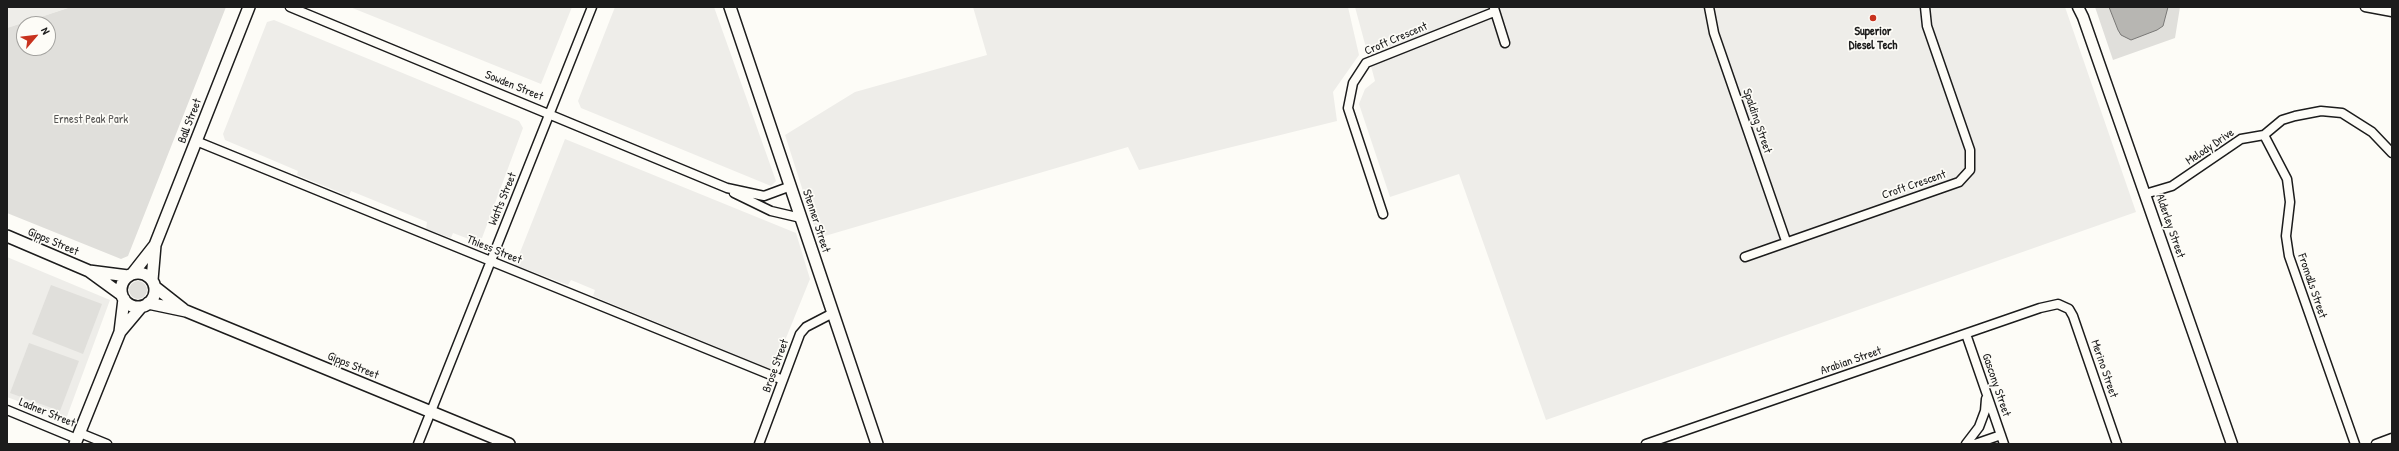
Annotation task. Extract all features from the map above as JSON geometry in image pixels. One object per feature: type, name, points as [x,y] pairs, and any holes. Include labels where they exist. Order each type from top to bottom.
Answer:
[{"type":"main road","name":"Ball Street","points":[[153,284],[155,245],[249,7]]},
{"type":"main road","name":"Stenner Street","points":[[730,7],[877,444]]},
{"type":"main road","name":"Gipps Street","points":[[7,236],[89,271],[123,297]]},
{"type":"main road","name":"Ball Street","points":[[130,274],[155,245]]},
{"type":"main road","name":"Gipps Street","points":[[89,271],[130,274]]},
{"type":"main road","points":[[77,438],[120,332],[123,297],[122,284],[130,274],[143,273],[153,284],[154,296],[120,332]]},
{"type":"main road","name":"Gipps Street","points":[[153,284],[186,311]]},
{"type":"main road","points":[[123,297],[131,305],[145,305]]},
{"type":"main road","name":"Gipps Street","points":[[145,305],[186,311],[509,444]]},
{"type":"street","name":"Sowden Street","points":[[290,7],[550,113],[728,188],[770,212],[801,218]]},
{"type":"street","name":"Watts Street","points":[[418,444],[592,7]]},
{"type":"street","name":"Spalding Street","points":[[1709,7],[1714,33],[1786,241]]},
{"type":"street","name":"Croft Crescent","points":[[1745,257],[1786,241],[1959,182],[1970,170],[1970,150],[1927,26],[1925,7]]},
{"type":"street","name":"Alderley Street","points":[[2078,7],[2083,12],[2232,444]]},
{"type":"street","points":[[2365,7],[2392,12]]},
{"type":"street","name":"Croft Crescent","points":[[1383,214],[1348,108],[1353,83],[1366,63],[1494,9]]},
{"type":"street","points":[[1494,9],[1505,43]]},
{"type":"street","name":"Melody Drive","points":[[2145,194],[2172,186],[2241,139],[2264,135],[2282,120],[2321,111],[2342,113],[2372,132],[2392,153]]},
{"type":"street","name":"Fromalls Street","points":[[2264,135],[2287,179],[2290,202],[2286,236],[2289,256],[2355,444]]},
{"type":"street","name":"Thiess Street","points":[[196,141],[783,380]]},
{"type":"street","name":"Sowden Street","points":[[728,188],[764,196],[791,186]]},
{"type":"street","name":"Arabian Street","points":[[1646,444],[2050,305],[2064,306]]},
{"type":"street","name":"Merino Street","points":[[2064,306],[2073,316],[2117,444]]},
{"type":"street","name":"Brose Street","points":[[759,444],[800,334],[806,327],[833,313]]},
{"type":"street","name":"Gascony Street","points":[[1966,334],[2004,444]]},
{"type":"street","points":[[1966,444],[1975,434],[1983,419],[1986,393]]},
{"type":"street","name":"Ladner Street","points":[[7,410],[77,438],[107,444]]},
{"type":"street","points":[[1975,444],[2001,435]]},
{"type":"street","points":[[2376,444],[2392,438]]},
{"type":"shaded area","points":[[7,7],[71,7],[44,16],[16,16],[16,25],[7,28]]},
{"type":"shaded area","points":[[350,7],[572,7],[541,84]]},
{"type":"shaded area","points":[[615,7],[714,7],[776,181],[771,186],[581,108],[578,101]]},
{"type":"shaded area","points":[[973,7],[1348,7],[1359,55],[1333,92],[1337,121],[1139,170],[1128,147],[818,238],[785,135],[855,92],[987,55]]},
{"type":"shaded area","points":[[1355,7],[2065,7],[2136,212],[1546,420],[1459,174],[1390,197],[1359,104],[1365,89],[1375,81]]},
{"type":"shaded area","points":[[2109,7],[2168,7],[2163,26],[2157,30],[2131,40],[2121,35]]},
{"type":"shaded area","points":[[274,20],[519,121],[523,128],[482,238],[474,241],[453,233],[451,238],[426,229],[427,222],[351,191],[349,196],[297,175],[298,171],[225,140],[223,134],[267,22]]},
{"type":"shaded area","points":[[565,139],[796,233],[810,279],[773,370],[593,296],[595,290],[571,280],[568,285],[515,265]]},
{"type":"shaded area","points":[[7,257],[110,300],[66,419],[7,397]]},
{"type":"green space","name":"Ernest Peak Park","points":[[71,7],[226,7],[128,256],[121,259],[7,213],[7,28],[16,25],[16,56],[56,56],[56,16],[44,16]]},
{"type":"green space","points":[[2095,7],[2180,7],[2175,38],[2113,60]]},
{"type":"green space","points":[[134,281],[142,281],[147,286],[145,297],[142,299],[134,299],[129,294],[129,286]]},
{"type":"green space","points":[[51,285],[102,304],[83,354],[32,334]]},
{"type":"green space","points":[[29,343],[79,361],[60,411],[10,393]]},
{"type":"place","name":"Superior Diesel Tech","points":[[1873,18]]}]
